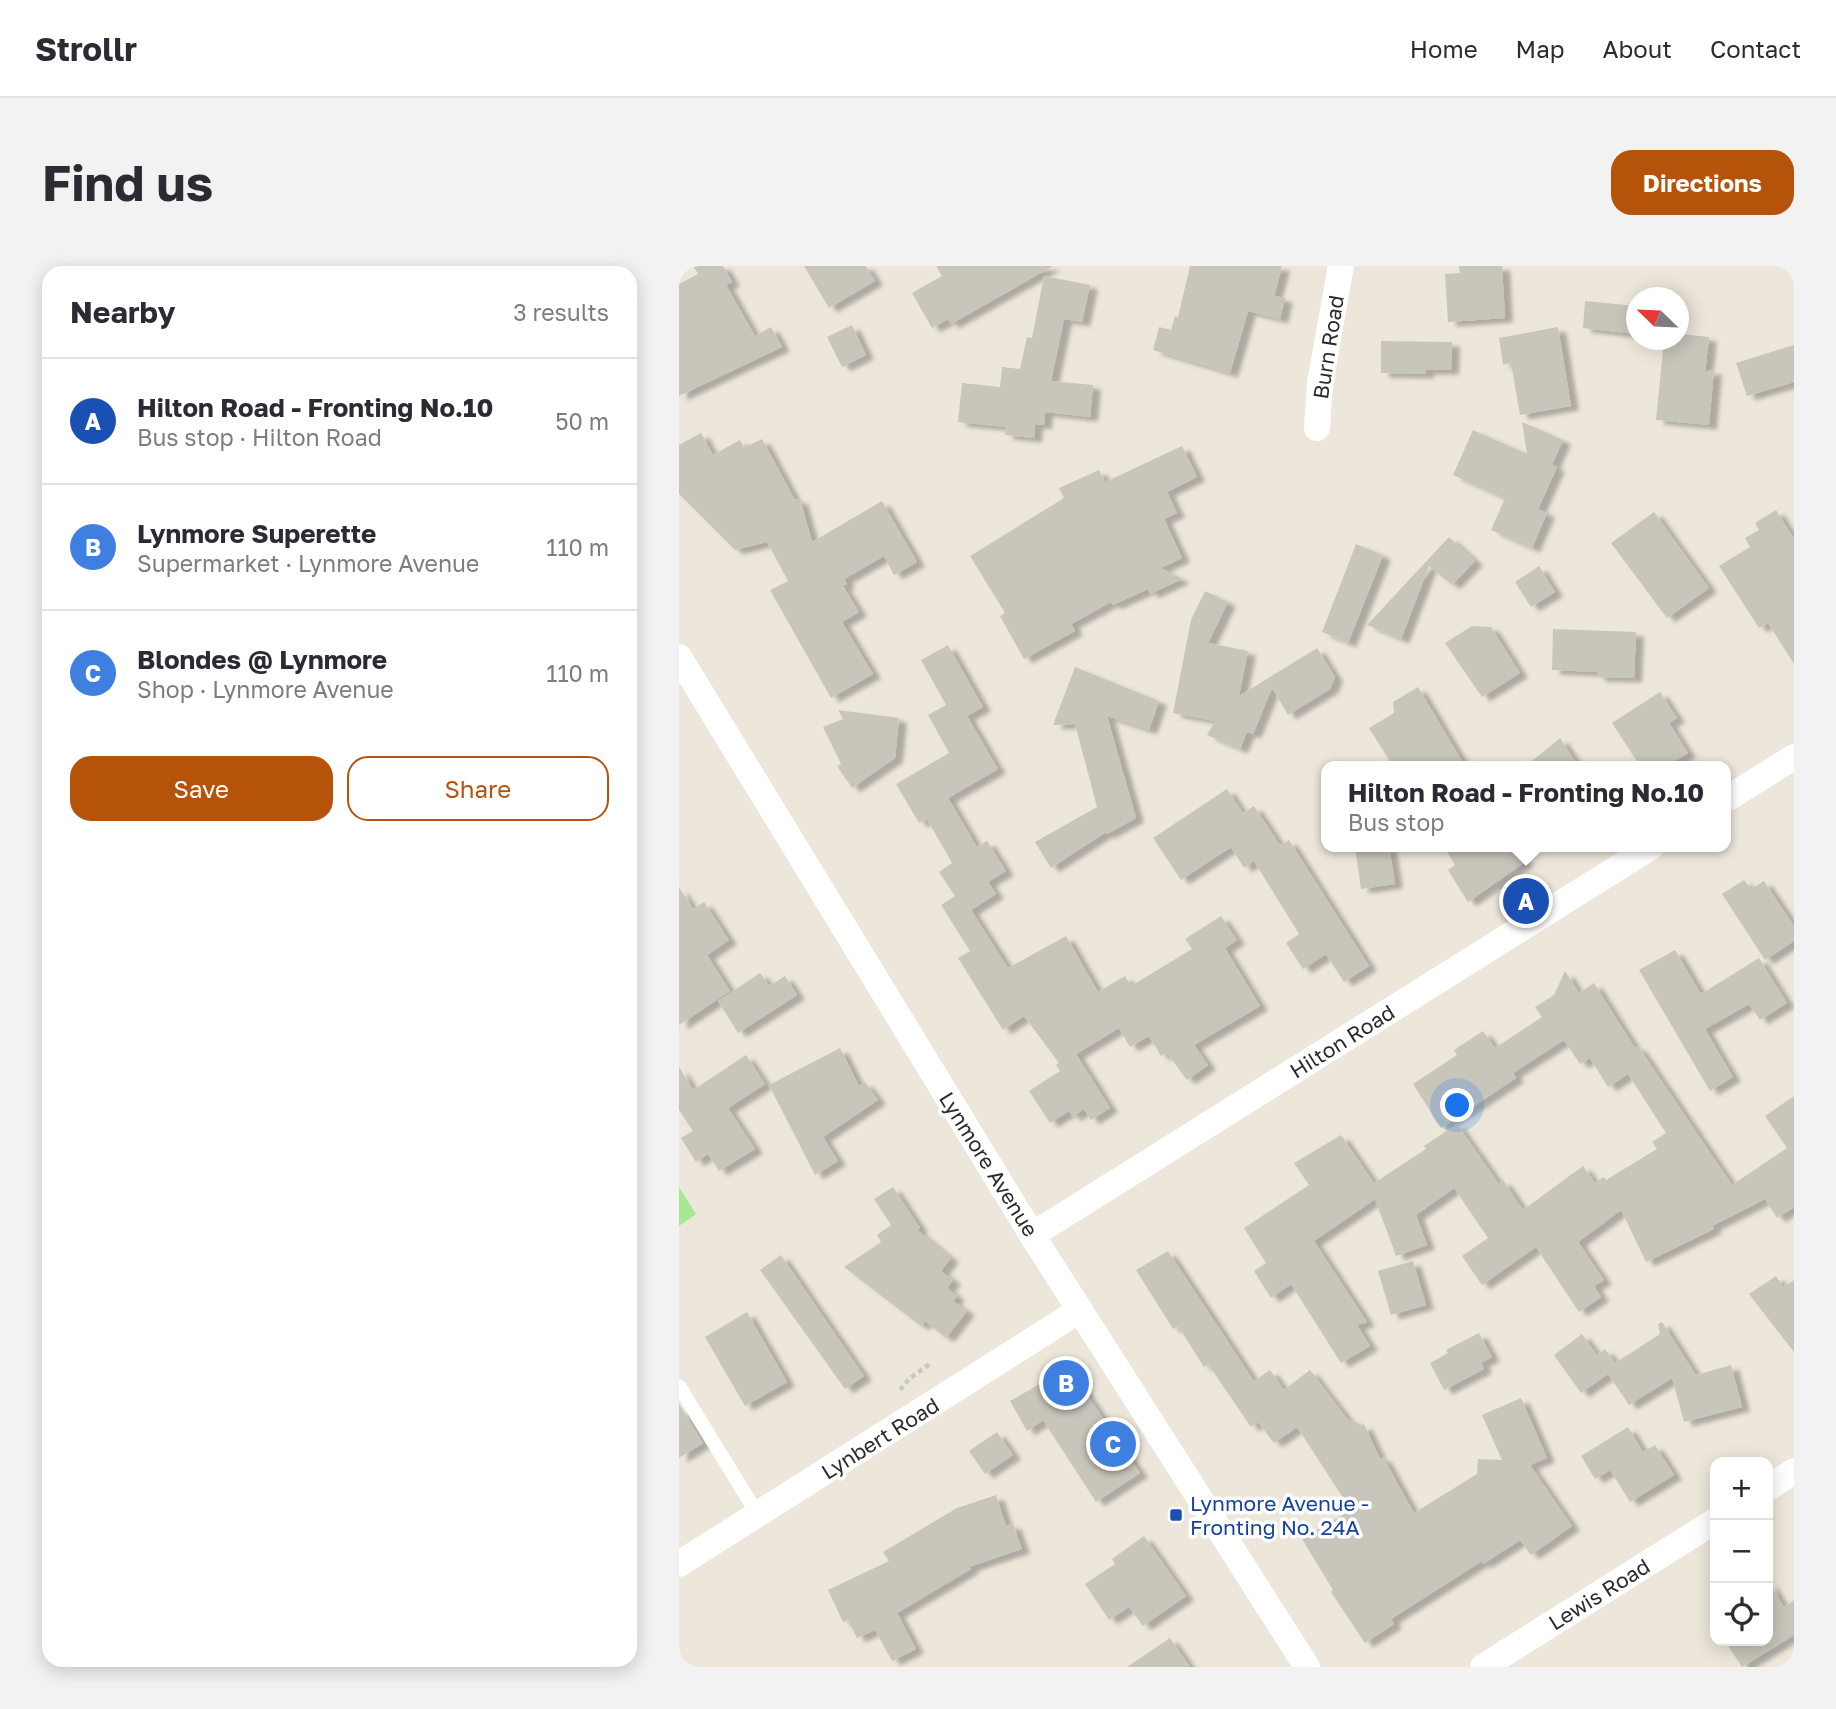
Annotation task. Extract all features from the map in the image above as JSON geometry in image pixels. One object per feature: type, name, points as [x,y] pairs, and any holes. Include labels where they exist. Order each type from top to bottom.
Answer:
[{"type":"street","name":"Burn Road","points":[[1317,428],[1320,383],[1341,266]]},
{"type":"street","name":"Lynmore Avenue","points":[[679,657],[1032,1235],[1307,1667]]},
{"type":"street","points":[[1731,796],[1794,757]]},
{"type":"street","name":"Hilton Road","points":[[1032,1235],[1643,852]]},
{"type":"street","name":"Lynbert Road","points":[[679,1564],[1080,1310]]},
{"type":"street","points":[[1773,1485],[1794,1471]]},
{"type":"street","name":"Lewis Road","points":[[1483,1667],[1710,1524]]},
{"type":"lane","points":[[679,1386],[758,1515]]},
{"type":"green space","points":[[679,1187],[696,1214],[679,1226]]},
{"type":"building","points":[[693,266],[723,266],[732,282],[726,285],[755,336],[771,327],[782,347],[679,396],[679,284],[698,274]]},
{"type":"building","points":[[804,266],[866,266],[875,281],[829,308]]},
{"type":"building","points":[[936,266],[1053,266],[951,324],[948,319],[932,328],[912,293],[942,276]]},
{"type":"building","points":[[1190,266],[1282,266],[1274,296],[1285,298],[1280,319],[1248,311],[1230,373],[1153,350],[1159,327],[1171,330],[1175,316],[1178,317]]},
{"type":"building","points":[[1459,266],[1502,266],[1505,318],[1448,322],[1445,274],[1460,273]]},
{"type":"building","points":[[1044,276],[1090,285],[1082,322],[1064,319],[1051,381],[1093,385],[1090,417],[1045,412],[1044,425],[1035,424],[1034,438],[1005,435],[1006,427],[958,422],[962,383],[1000,387],[1002,367],[1020,369],[1027,337],[1032,338]]},
{"type":"building","points":[[1585,301],[1626,305],[1626,333],[1583,328]]},
{"type":"building","points":[[852,325],[866,355],[842,367],[827,337]]},
{"type":"building","points":[[1558,327],[1571,406],[1520,415],[1511,363],[1503,365],[1499,338]]},
{"type":"building","points":[[1689,335],[1709,337],[1705,372],[1714,369],[1709,425],[1656,420],[1663,350],[1689,350]]},
{"type":"building","points":[[1381,341],[1452,342],[1451,370],[1426,370],[1426,374],[1381,373]]},
{"type":"building","points":[[1794,345],[1794,382],[1747,396],[1736,363]]},
{"type":"building","points":[[1522,422],[1563,440],[1552,465],[1557,467],[1538,509],[1547,513],[1532,548],[1491,530],[1505,498],[1453,475],[1473,430],[1527,454]]},
{"type":"building","points":[[701,433],[713,455],[740,440],[744,448],[762,439],[795,500],[800,499],[812,542],[882,501],[917,562],[894,575],[884,556],[844,579],[847,584],[843,586],[859,612],[842,622],[873,674],[831,698],[770,590],[788,581],[767,542],[735,550],[679,494],[679,445]]},
{"type":"building","points":[[1182,446],[1197,477],[1167,492],[1177,513],[1164,519],[1182,558],[1161,568],[1182,579],[1150,594],[1148,589],[1113,605],[1111,602],[1071,624],[1075,631],[1024,659],[1000,616],[1005,613],[970,556],[1064,498],[1059,488],[1099,470],[1105,482]]},
{"type":"building","points":[[1776,510],[1794,539],[1794,664],[1768,623],[1759,628],[1719,566],[1750,547],[1745,538],[1759,530],[1755,523]]},
{"type":"building","points":[[1654,512],[1709,588],[1667,618],[1611,543]]},
{"type":"building","points":[[1449,537],[1475,561],[1452,585],[1429,566],[1401,639],[1367,625]]},
{"type":"building","points":[[1356,544],[1383,555],[1348,643],[1322,632]]},
{"type":"building","points":[[1539,566],[1555,592],[1531,607],[1515,582]]},
{"type":"building","points":[[1205,591],[1228,602],[1208,643],[1248,651],[1239,696],[1317,648],[1335,677],[1330,689],[1288,715],[1272,688],[1253,734],[1247,732],[1240,749],[1207,735],[1215,721],[1173,713],[1191,620]]},
{"type":"building","points":[[1472,626],[1491,627],[1520,673],[1482,697],[1445,643]]},
{"type":"building","points":[[1553,629],[1636,632],[1634,678],[1597,677],[1597,672],[1552,670]]},
{"type":"building","points":[[948,645],[983,707],[967,716],[998,769],[948,798],[977,847],[987,841],[1006,871],[988,882],[996,894],[971,910],[1008,968],[1066,936],[1098,992],[1125,976],[1131,986],[1192,949],[1185,939],[1221,916],[1237,940],[1225,948],[1260,1006],[1194,1045],[1208,1065],[1187,1080],[1167,1053],[1161,1056],[1149,1036],[1130,1047],[1119,1028],[1076,1054],[1110,1108],[1091,1120],[1084,1109],[1073,1117],[1069,1111],[1050,1123],[1029,1091],[1060,1071],[1056,1065],[1059,1063],[1024,1016],[1003,1030],[958,958],[970,951],[941,905],[955,896],[939,872],[952,863],[927,819],[919,823],[896,784],[949,753],[928,715],[946,705],[921,660]]},
{"type":"building","points":[[1075,667],[1159,701],[1149,730],[1107,716],[1136,818],[1107,834],[1106,832],[1051,868],[1035,842],[1097,807],[1075,724],[1053,725]]},
{"type":"building","points":[[1418,687],[1462,761],[1390,761],[1369,728],[1394,713],[1393,702]]},
{"type":"building","points":[[1660,692],[1677,718],[1669,723],[1688,753],[1675,761],[1637,761],[1612,723]]},
{"type":"building","points":[[838,710],[899,718],[895,758],[852,788],[837,766],[841,764],[823,727],[843,719]]},
{"type":"building","points":[[1560,738],[1575,761],[1532,761]]},
{"type":"building","points":[[1227,789],[1243,813],[1254,806],[1280,845],[1289,840],[1369,966],[1344,982],[1326,954],[1303,969],[1286,943],[1299,934],[1254,861],[1244,868],[1231,847],[1181,880],[1153,838]]},
{"type":"building","points":[[1356,852],[1390,852],[1395,884],[1361,889]]},
{"type":"building","points":[[1447,852],[1518,852],[1525,862],[1468,902],[1448,870],[1455,865]]},
{"type":"building","points":[[1744,880],[1751,889],[1764,881],[1794,926],[1794,941],[1765,960],[1722,894]]},
{"type":"building","points":[[679,887],[693,909],[704,902],[729,940],[707,955],[730,991],[679,1025]]},
{"type":"building","points":[[1675,950],[1701,994],[1759,958],[1787,1003],[1760,1020],[1749,1004],[1705,1029],[1733,1077],[1710,1091],[1639,970]]},
{"type":"building","points":[[1565,971],[1579,993],[1594,983],[1635,1048],[1638,1046],[1732,1185],[1787,1148],[1765,1116],[1794,1096],[1794,1207],[1777,1218],[1765,1199],[1712,1226],[1714,1229],[1646,1262],[1621,1210],[1578,1242],[1604,1280],[1594,1286],[1601,1297],[1579,1312],[1536,1247],[1482,1285],[1462,1256],[1488,1238],[1454,1188],[1416,1215],[1427,1245],[1396,1256],[1375,1199],[1314,1241],[1367,1322],[1357,1325],[1370,1346],[1341,1363],[1291,1284],[1271,1298],[1254,1271],[1266,1263],[1244,1228],[1309,1185],[1294,1163],[1341,1135],[1374,1183],[1426,1149],[1424,1146],[1457,1124],[1499,1184],[1503,1180],[1523,1210],[1583,1166],[1595,1183],[1604,1177],[1606,1180],[1657,1149],[1652,1142],[1666,1133],[1628,1074],[1608,1087],[1590,1058],[1580,1064],[1564,1040],[1513,1073],[1516,1078],[1441,1128],[1413,1084],[1457,1055],[1454,1050],[1483,1031],[1495,1048],[1542,1017],[1535,1007],[1554,995]]},
{"type":"building","points":[[760,973],[769,986],[785,976],[797,995],[738,1033],[718,1001]]},
{"type":"building","points":[[840,1048],[859,1086],[865,1082],[878,1100],[823,1137],[838,1161],[815,1175],[769,1085]]},
{"type":"building","points":[[746,1055],[765,1084],[728,1108],[755,1149],[719,1171],[708,1154],[696,1162],[681,1138],[693,1131],[679,1110],[679,1067],[693,1090]]},
{"type":"building","points":[[893,1187],[920,1228],[917,1230],[951,1258],[941,1271],[953,1280],[947,1288],[957,1296],[953,1301],[967,1311],[946,1338],[925,1321],[921,1326],[844,1267],[881,1242],[877,1235],[891,1225],[874,1199]]},
{"type":"building","points":[[1168,1251],[1254,1381],[1270,1370],[1284,1390],[1310,1370],[1349,1421],[1351,1419],[1358,1428],[1364,1424],[1380,1459],[1383,1457],[1414,1513],[1477,1474],[1478,1459],[1502,1460],[1482,1415],[1521,1398],[1547,1458],[1530,1465],[1572,1526],[1531,1555],[1520,1540],[1483,1564],[1482,1561],[1391,1619],[1394,1624],[1365,1643],[1331,1592],[1333,1590],[1302,1539],[1351,1510],[1297,1427],[1274,1443],[1258,1422],[1251,1427],[1208,1364],[1204,1367],[1178,1326],[1173,1329],[1136,1270]]},
{"type":"building","points":[[781,1255],[864,1376],[845,1389],[760,1270]]},
{"type":"building","points":[[1413,1261],[1426,1305],[1391,1315],[1378,1271]]},
{"type":"building","points":[[1776,1276],[1783,1287],[1794,1280],[1794,1352],[1749,1294]]},
{"type":"building","points":[[747,1312],[787,1382],[745,1406],[705,1337]]},
{"type":"building","points":[[1662,1322],[1696,1375],[1731,1365],[1742,1407],[1684,1422],[1672,1378],[1629,1405],[1608,1374],[1581,1393],[1554,1355],[1582,1334],[1597,1355],[1605,1349],[1615,1363],[1660,1334],[1658,1324]]},
{"type":"building","points":[[1479,1333],[1492,1357],[1481,1363],[1484,1369],[1444,1390],[1430,1363],[1448,1353],[1446,1350]]},
{"type":"building","points":[[1059,1373],[1071,1377],[1081,1386],[1140,1473],[1096,1502],[1043,1420],[1027,1431],[1010,1401]]},
{"type":"building","points":[[679,1404],[703,1443],[679,1458]]},
{"type":"building","points":[[1628,1427],[1643,1452],[1655,1445],[1674,1475],[1630,1502],[1610,1470],[1595,1479],[1581,1456]]},
{"type":"building","points":[[997,1432],[1013,1455],[985,1474],[969,1451]]},
{"type":"building","points":[[996,1495],[1006,1526],[1013,1524],[1022,1549],[969,1567],[971,1569],[897,1613],[916,1649],[892,1661],[875,1630],[857,1638],[848,1620],[843,1622],[828,1590],[889,1561],[883,1552],[957,1508]]},
{"type":"building","points":[[1144,1536],[1186,1596],[1143,1626],[1129,1607],[1109,1620],[1085,1584],[1115,1564],[1112,1559]]},
{"type":"building","points":[[1773,1589],[1784,1607],[1794,1600],[1794,1635],[1742,1667],[1728,1646],[1773,1646]]},
{"type":"building","points":[[1170,1638],[1190,1667],[1127,1667]]},
{"type":"place","name":"Hilton Road - Fronting No.10","points":[[1526,901]]},
{"type":"place","name":"Lynmore Superette","points":[[1066,1383]]},
{"type":"place","name":"Blondes @ Lynmore","points":[[1113,1444]]},
{"type":"place","name":"Lynmore Avenue - Fronting No. 24A","points":[[1176,1515]]}]
